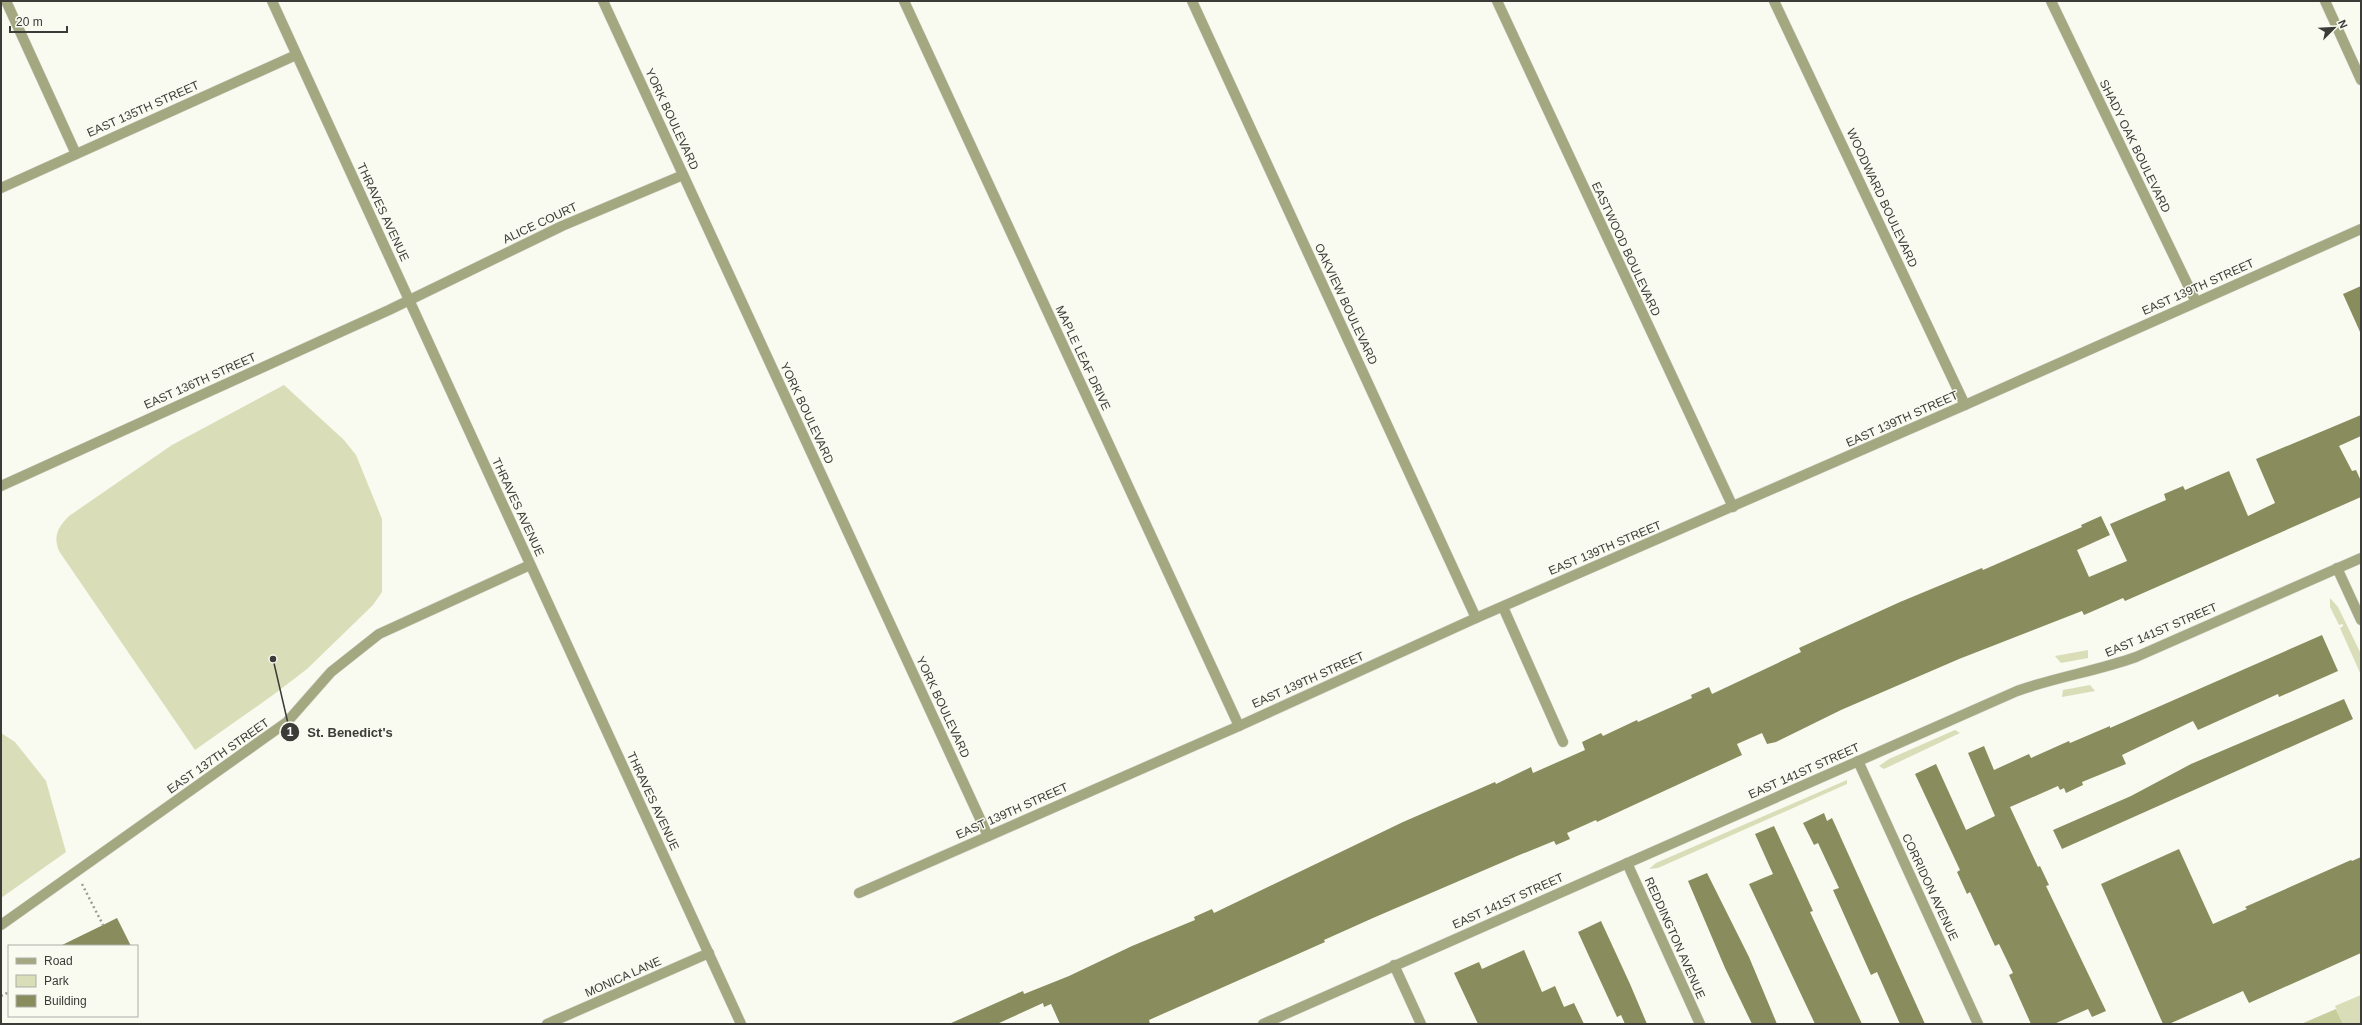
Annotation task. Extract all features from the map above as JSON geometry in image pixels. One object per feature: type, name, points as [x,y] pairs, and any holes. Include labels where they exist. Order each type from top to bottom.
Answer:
[{"type":"street","points":[[6,1],[76,154]]},
{"type":"street","name":"THRAVES AVENUE","points":[[272,1],[741,1024]]},
{"type":"street","name":"YORK BOULEVARD","points":[[603,1],[988,836]]},
{"type":"street","name":"MAPLE LEAF DRIVE","points":[[904,1],[1239,726]]},
{"type":"street","name":"OAKVIEW BOULEVARD","points":[[1192,1],[1476,618]]},
{"type":"street","name":"EASTWOOD BOULEVARD","points":[[1497,1],[1732,507]]},
{"type":"street","name":"WOODWARD BOULEVARD","points":[[1774,1],[1965,405]]},
{"type":"street","name":"SHADY OAK BOULEVARD","points":[[2051,1],[2196,302]]},
{"type":"street","points":[[2324,1],[2361,80]]},
{"type":"street","name":"EAST 135TH STREET","points":[[1,188],[296,55]]},
{"type":"street","name":"ALICE COURT","points":[[409,299],[562,226],[683,175]]},
{"type":"street","name":"EAST 139TH STREET","points":[[859,893],[1239,726],[1476,618],[1965,405],[2361,229]]},
{"type":"street","name":"EAST 136TH STREET","points":[[1,486],[409,299]]},
{"type":"street","name":"EAST 141ST STREET","points":[[1264,1024],[1394,965],[2017,691],[2053,680],[2111,666],[2136,657],[2361,558]]},
{"type":"street","name":"EAST 137TH STREET","points":[[1,926],[288,722],[331,672],[379,634],[530,565]]},
{"type":"street","points":[[2337,568],[2361,620]]},
{"type":"street","points":[[1503,607],[1563,742]]},
{"type":"street","name":"CORRIDON AVENUE","points":[[1858,761],[1978,1024]]},
{"type":"street","name":"REDDINGTON AVENUE","points":[[1627,863],[1700,1024]]},
{"type":"street","name":"MONICA LANE","points":[[547,1024],[709,953]]},
{"type":"street","points":[[1394,965],[1421,1024]]},
{"type":"path","points":[[76,872],[103,925]]},
{"type":"green space","points":[[284,385],[344,440],[356,455],[382,519],[382,592],[373,605],[307,669],[195,750],[59,551],[56,541],[57,536],[59,528],[69,516],[172,445]]},
{"type":"green space","points":[[2330,598],[2338,607],[2361,654],[2361,675],[2340,628],[2343,624],[2339,625],[2330,607]]},
{"type":"green space","points":[[2088,650],[2088,658],[2061,663],[2055,656]]},
{"type":"green space","points":[[2090,685],[2095,691],[2062,697],[2063,690]]},
{"type":"green space","points":[[1955,730],[1960,733],[1884,769],[1879,766],[1889,759]]},
{"type":"green space","points":[[1,733],[15,742],[46,781],[66,852],[1,898]]},
{"type":"green space","points":[[1847,780],[1847,784],[1658,868],[1649,869],[1656,863]]},
{"type":"green space","points":[[2361,995],[2361,1023],[2343,1024],[2335,1006]]},
{"type":"green space","points":[[2336,1009],[2343,1024],[2301,1024]]},
{"type":"building","points":[[2361,286],[2361,334],[2343,294]]},
{"type":"building","points":[[2361,415],[2361,436],[2339,446],[2352,471],[2356,470],[2361,481],[2361,497],[2125,601],[2123,598],[2084,615],[2082,611],[1959,659],[1841,710],[1776,742],[1767,744],[1762,733],[1737,744],[1742,755],[1597,822],[1596,820],[1567,833],[1570,839],[1556,845],[1554,841],[1373,918],[1324,940],[1325,942],[1149,1020],[1150,1024],[1060,1024],[1051,1004],[1044,1007],[1043,1003],[997,1024],[949,1024],[1023,991],[1024,994],[1069,976],[1132,946],[1195,920],[1194,917],[1212,909],[1214,913],[1403,822],[1495,782],[1496,784],[1531,767],[1533,773],[1585,750],[1582,742],[1601,733],[1603,736],[1637,720],[1638,722],[1692,698],[1691,695],[1709,687],[1712,694],[1801,652],[1799,648],[1900,602],[1982,568],[1983,570],[2082,527],[2081,525],[2101,516],[2110,535],[2077,550],[2089,577],[2127,561],[2110,524],[2166,500],[2164,494],[2183,486],[2185,490],[2229,471],[2248,516],[2275,503],[2256,459]]},
{"type":"building","points":[[2322,635],[2338,671],[2279,697],[2278,694],[2198,730],[2193,721],[2122,755],[2126,764],[2082,782],[2083,785],[2066,793],[2064,788],[2060,790],[2058,786],[2010,807],[2038,867],[2040,866],[2049,885],[2046,886],[2106,1011],[2092,1017],[2088,1009],[2054,1024],[2031,1024],[2009,975],[2013,973],[1999,944],[1995,946],[1970,892],[1967,894],[1957,872],[1960,870],[1915,774],[1936,764],[1966,830],[1995,816],[1968,753],[1984,746],[1994,770],[2029,754],[2031,758],[2069,741],[2070,743],[2110,726],[2110,728]]},
{"type":"building","points":[[2344,699],[2353,719],[2062,849],[2053,830],[2131,796],[2191,764]]},
{"type":"building","points":[[1824,813],[1827,821],[1832,818],[1925,1024],[1900,1024],[1877,972],[1871,975],[1833,890],[1839,888],[1818,843],[1814,845],[1803,823]]},
{"type":"building","points":[[1774,826],[1813,911],[1810,912],[1862,1024],[1815,1024],[1749,884],[1773,874],[1755,834]]},
{"type":"building","points":[[2179,849],[2213,924],[2247,909],[2245,907],[2351,860],[2352,861],[2361,857],[2361,953],[2249,1003],[2243,991],[2169,1024],[2163,1024],[2101,884]]},
{"type":"building","points":[[1707,873],[1749,957],[1777,1024],[1752,1024],[1725,968],[1688,881]]},
{"type":"building","points":[[117,918],[130,945],[62,945]]},
{"type":"building","points":[[1601,921],[1647,1024],[1625,1024],[1621,1015],[1617,1017],[1578,932]]},
{"type":"building","points":[[1524,950],[1542,992],[1555,986],[1564,1007],[1574,1003],[1584,1024],[1478,1024],[1454,973],[1479,962],[1482,969]]},
{"type":"place","name":"St. Benedict's","points":[[273,659]]}]
